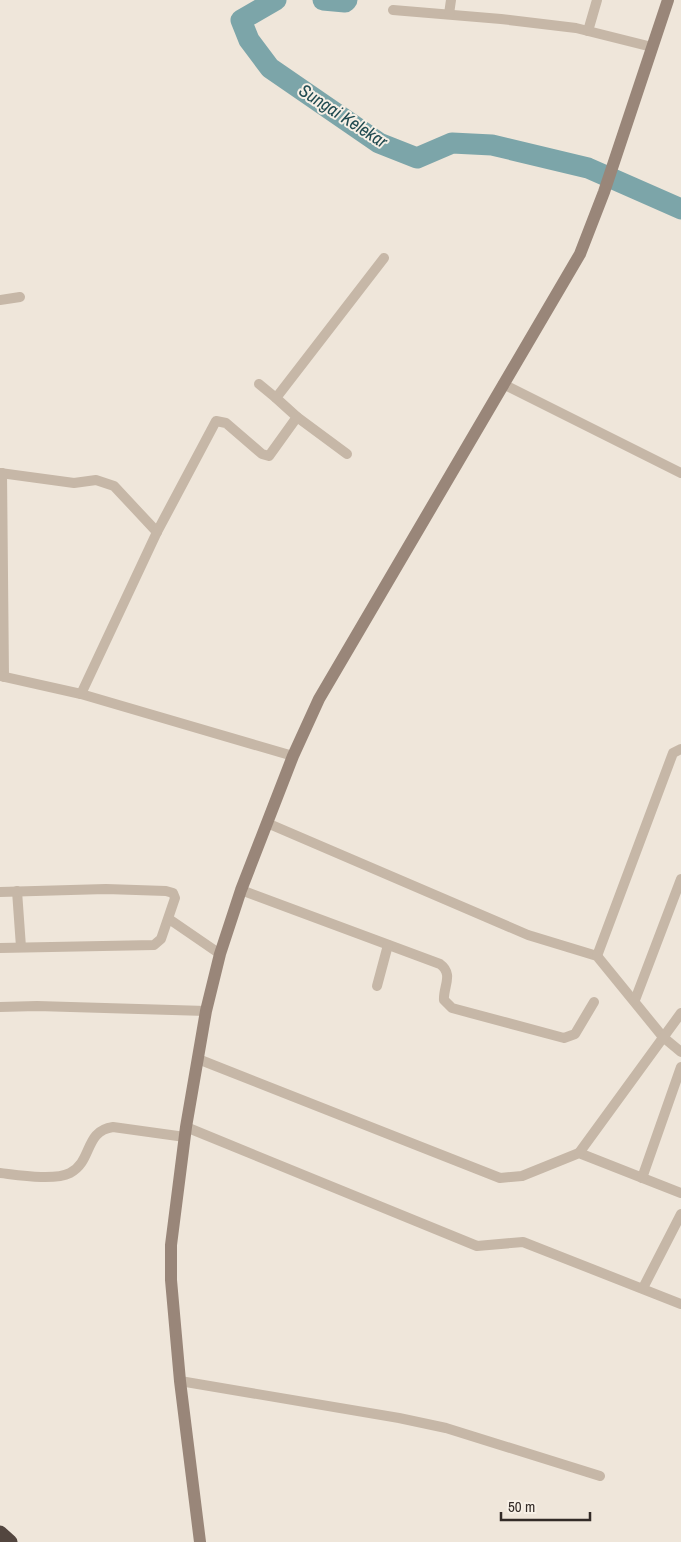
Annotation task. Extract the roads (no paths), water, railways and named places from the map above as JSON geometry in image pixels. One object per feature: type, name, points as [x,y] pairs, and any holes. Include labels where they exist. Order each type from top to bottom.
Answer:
[{"type":"highway","points":[[0,1533],[10,1542]]},
{"type":"street","points":[[450,14],[451,0]]},
{"type":"street","points":[[588,31],[597,0]]},
{"type":"street","points":[[200,1542],[172,1314],[171,1245],[185,1132],[206,1011],[220,954],[241,890],[293,756],[319,698],[576,260],[604,192],[668,0]]},
{"type":"street","points":[[393,10],[510,20],[588,31],[652,47]]},
{"type":"street","points":[[276,398],[384,258]]},
{"type":"street","points":[[0,300],[20,297]]},
{"type":"street","points":[[259,384],[297,417],[347,454]]},
{"type":"street","points":[[503,384],[681,473]]},
{"type":"street","points":[[81,694],[157,532],[216,421],[226,423],[267,456],[297,417]]},
{"type":"street","points":[[157,532],[114,486],[105,482],[74,482],[1,473],[2,676],[81,694],[293,756]]},
{"type":"street","points":[[597,956],[673,753],[681,749]]},
{"type":"street","points":[[267,823],[528,935],[597,956],[620,987],[635,1000],[663,1037],[681,1052]]},
{"type":"street","points":[[635,1000],[681,879]]},
{"type":"street","points":[[0,892],[106,889],[166,890],[173,893],[176,898],[159,942],[150,946],[0,948]]},
{"type":"street","points":[[241,890],[443,966],[447,976],[444,1000],[452,1008],[564,1038],[575,1034],[594,1002]]},
{"type":"street","points":[[17,891],[21,947]]},
{"type":"street","points":[[169,919],[220,954]]},
{"type":"street","points":[[377,986],[388,945]]},
{"type":"street","points":[[0,1007],[37,1006],[206,1011]]},
{"type":"street","points":[[198,1059],[500,1178],[522,1176],[579,1153],[681,1014]]},
{"type":"street","points":[[642,1178],[681,1067]]},
{"type":"street","points":[[0,1173],[24,1176],[60,1176],[70,1172],[82,1162],[94,1136],[104,1128],[185,1132],[477,1246],[523,1242],[681,1304]]},
{"type":"street","points":[[579,1153],[681,1193]]},
{"type":"street","points":[[643,1288],[681,1214]]},
{"type":"street","points":[[180,1381],[399,1418],[446,1428],[600,1476]]},
{"type":"waterway","name":"Sungai Kelekar","points":[[276,0],[241,20],[249,40],[270,68],[379,143],[417,158],[452,143],[492,145],[588,168],[681,209]]},
{"type":"waterway","name":"Sungai Kelekar","points":[[323,0],[345,2],[347,0]]}]
